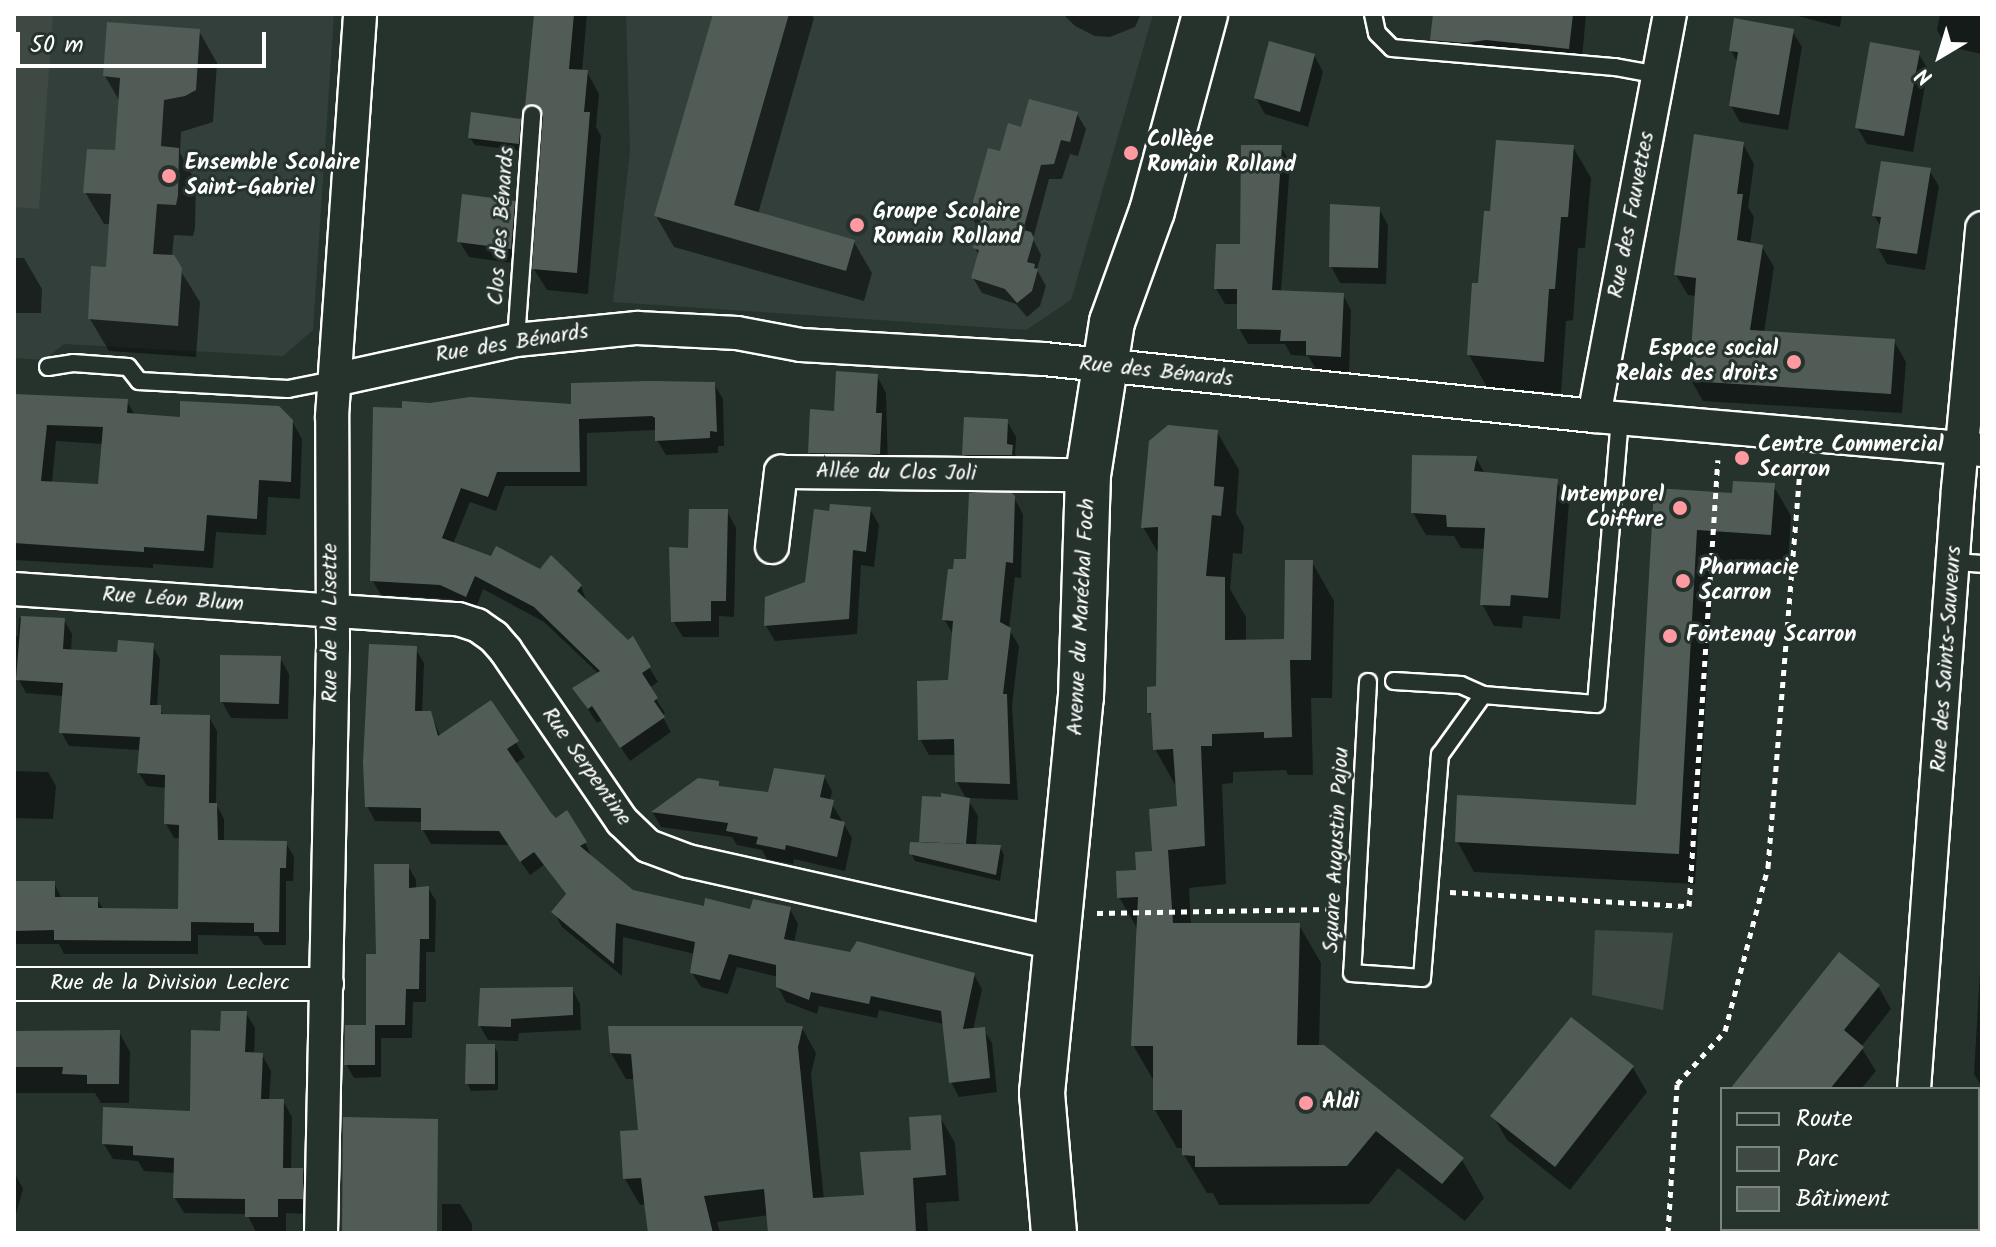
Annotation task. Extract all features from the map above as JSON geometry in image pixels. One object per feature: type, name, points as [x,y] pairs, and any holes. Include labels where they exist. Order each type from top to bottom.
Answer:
[{"type":"main road","name":"Avenue du Maréchal Foch","points":[[1054,1233],[1042,1093],[1054,943],[1081,697],[1088,475],[1112,322],[1152,211],[1205,14]]},
{"type":"street","name":"Rue de la Lisette","points":[[321,1233],[334,380],[360,14]]},
{"type":"street","name":"Rue des Fauvettes","points":[[1607,417],[1670,14]]},
{"type":"street","name":"Rue des Saints-Sauveurs","points":[[1914,1087],[1968,563],[1982,228]]},
{"type":"street","name":"Rue des Bénards","points":[[334,380],[516,340],[637,328],[737,333],[801,345],[1105,366],[1607,417],[1973,449]]},
{"type":"street","name":"Allée du Clos Joli","points":[[772,547],[781,472],[1088,475]]},
{"type":"street","name":"Rue Léon Blum","points":[[14,589],[331,610]]},
{"type":"street","name":"Rue Serpentine","points":[[331,610],[458,619],[494,637],[622,821],[634,835],[665,855],[1054,943]]},
{"type":"street","name":"Rue de la Division Leclerc","points":[[14,984],[327,984]]},
{"type":"lane","points":[[1373,14],[1377,33],[1392,48],[1615,67],[1659,75]]},
{"type":"lane","name":"Clos des Bénards","points":[[516,340],[532,115]]},
{"type":"lane","points":[[48,367],[73,363],[128,367],[139,381],[288,389],[334,380]]},
{"type":"lane","points":[[1394,681],[1461,685],[1483,695],[1596,704],[1607,417]]},
{"type":"lane","name":"Square Augustin Pajou","points":[[1368,682],[1352,973],[1422,978],[1440,755],[1483,695]]},
{"type":"path","points":[[1429,891],[1689,906],[1720,427]]},
{"type":"path","points":[[1668,1233],[1677,1084],[1725,1031],[1768,867],[1802,434]]},
{"type":"path","points":[[1130,912],[1355,909]]},
{"type":"shaded area","name":"Ensemble Scolaire Saint-Gabriel","points":[[14,14],[334,14],[313,330],[283,356],[64,344],[44,360],[14,358]]},
{"type":"shaded area","name":"Groupe Scolaire Romain Rolland","points":[[626,14],[1153,14],[1071,300],[1026,330],[613,302],[630,151]]},
{"type":"green space","points":[[14,14],[53,14],[39,209],[14,207]]},
{"type":"green space","points":[[1595,930],[1673,933],[1663,1010],[1592,995]]},
{"type":"building","points":[[534,14],[574,14],[569,69],[588,70],[584,112],[590,112],[577,273],[532,269],[543,116],[537,106],[525,107]]},
{"type":"building","points":[[713,14],[789,14],[734,205],[855,240],[846,271],[654,216]]},
{"type":"building","points":[[1433,14],[1573,14],[1569,49],[1486,40],[1466,43],[1430,40]]},
{"type":"building","points":[[1734,18],[1794,29],[1779,115],[1729,106],[1738,52],[1729,51]]},
{"type":"building","points":[[107,22],[200,29],[196,90],[185,96],[164,100],[161,146],[179,148],[178,195],[176,205],[157,204],[153,254],[174,255],[182,268],[178,326],[88,319],[91,266],[106,267],[111,194],[83,193],[87,149],[115,150],[120,78],[103,76]]},
{"type":"building","points":[[1269,41],[1315,54],[1300,112],[1254,98]]},
{"type":"building","points":[[1870,42],[1920,51],[1904,136],[1855,128]]},
{"type":"building","points":[[1029,99],[1078,112],[1070,142],[1061,140],[1054,164],[1041,165],[1023,230],[1031,232],[1034,238],[1027,262],[1035,264],[1034,268],[1038,269],[1032,291],[1017,303],[1005,289],[971,278],[979,250],[973,248],[981,220],[969,216],[988,148],[1000,151],[1008,123],[1021,127]]},
{"type":"building","points":[[471,112],[521,119],[519,144],[468,138]]},
{"type":"building","points":[[1694,134],[1744,142],[1737,194],[1743,194],[1737,240],[1763,245],[1750,330],[1895,339],[1891,394],[1689,381],[1696,278],[1674,275]]},
{"type":"building","points":[[1496,140],[1574,145],[1568,217],[1561,217],[1555,289],[1549,289],[1544,362],[1467,355],[1472,283],[1478,283],[1484,211],[1490,211]]},
{"type":"building","points":[[1241,145],[1282,145],[1272,290],[1344,293],[1341,357],[1306,355],[1306,341],[1280,341],[1281,330],[1237,329],[1237,289],[1214,289],[1216,244],[1240,244]]},
{"type":"building","points":[[1881,161],[1931,168],[1917,254],[1876,248],[1881,217],[1872,216]]},
{"type":"building","points":[[462,194],[515,201],[511,249],[457,242]]},
{"type":"building","points":[[1330,204],[1380,207],[1378,268],[1329,267]]},
{"type":"building","points":[[836,371],[878,374],[876,413],[882,413],[880,454],[808,453],[810,409],[834,411]]},
{"type":"building","points":[[715,382],[717,432],[710,431],[710,438],[655,441],[655,418],[652,416],[579,419],[580,472],[497,472],[488,497],[461,488],[442,538],[491,556],[496,546],[540,569],[551,555],[582,585],[577,591],[628,640],[633,636],[651,667],[642,673],[658,698],[654,701],[665,717],[620,748],[592,706],[588,709],[572,688],[600,671],[534,607],[475,576],[466,597],[440,585],[370,581],[373,407],[402,408],[402,401],[430,403],[470,397],[571,404],[571,383]]},
{"type":"building","points":[[14,394],[128,399],[127,413],[180,417],[180,401],[279,406],[293,420],[291,482],[259,480],[257,519],[207,515],[204,551],[144,547],[144,552],[14,543]],"holes":[[[47,425],[103,427],[98,484],[41,481]]]},
{"type":"building","points":[[964,417],[1008,419],[1007,444],[1013,445],[1012,455],[962,455]]},
{"type":"building","points":[[1168,425],[1218,430],[1214,486],[1224,487],[1221,516],[1212,515],[1206,576],[1225,577],[1225,640],[1284,639],[1285,560],[1313,560],[1311,660],[1290,660],[1292,737],[1264,738],[1264,732],[1212,734],[1212,746],[1201,746],[1205,846],[1168,850],[1173,923],[1300,923],[1297,1045],[1324,1045],[1464,1158],[1442,1184],[1376,1131],[1347,1166],[1195,1167],[1195,1156],[1182,1155],[1182,1110],[1153,1110],[1153,1046],[1131,1046],[1138,897],[1117,898],[1116,871],[1136,870],[1135,852],[1152,851],[1149,809],[1177,806],[1173,749],[1153,750],[1151,713],[1147,713],[1147,687],[1156,686],[1158,527],[1141,528],[1149,441]]},
{"type":"building","points":[[1412,455],[1477,456],[1474,471],[1558,479],[1548,598],[1511,595],[1510,606],[1480,605],[1485,528],[1447,527],[1446,515],[1411,513]]},
{"type":"building","points":[[1733,481],[1775,483],[1771,535],[1697,530],[1679,854],[1455,842],[1457,795],[1636,805],[1654,488],[1732,493]]},
{"type":"building","points":[[969,493],[1012,493],[1015,496],[1013,563],[1006,562],[1000,622],[1011,628],[1003,694],[1007,694],[1010,784],[955,782],[954,739],[918,740],[917,681],[948,680],[953,621],[942,620],[948,569],[953,569],[954,559],[966,559]]},
{"type":"building","points":[[830,504],[871,507],[866,552],[853,550],[849,619],[764,626],[765,597],[805,582],[814,509],[829,511]]},
{"type":"building","points":[[689,509],[728,509],[726,601],[711,601],[711,621],[671,622],[669,547],[688,548]]},
{"type":"building","points":[[21,616],[65,618],[63,649],[117,652],[118,640],[154,643],[150,705],[161,705],[161,714],[210,715],[209,803],[217,803],[218,840],[287,841],[286,868],[280,868],[279,932],[254,932],[254,923],[191,922],[191,941],[54,940],[54,930],[14,931],[14,881],[55,881],[55,897],[98,897],[98,908],[178,909],[179,825],[164,824],[165,775],[137,773],[140,737],[59,733],[63,683],[16,680]]},
{"type":"building","points":[[369,644],[417,646],[415,711],[431,711],[438,736],[491,700],[519,741],[507,749],[551,813],[556,818],[567,810],[587,842],[580,846],[633,890],[704,906],[705,898],[750,909],[753,899],[791,907],[784,939],[850,952],[857,941],[975,973],[963,1029],[985,1027],[990,1078],[949,1083],[941,1011],[871,996],[869,1004],[811,992],[809,1000],[776,987],[776,965],[729,954],[720,980],[690,973],[695,942],[616,923],[614,964],[551,912],[566,894],[534,852],[520,862],[499,831],[421,830],[421,808],[365,807],[363,762]]},
{"type":"building","points":[[220,655],[281,656],[279,704],[220,702]]},
{"type":"building","points":[[774,768],[825,775],[820,797],[834,800],[830,818],[845,822],[837,857],[786,845],[785,850],[756,844],[758,837],[726,831],[728,823],[651,812],[698,778],[719,781],[719,786],[768,792]]},
{"type":"building","points":[[941,793],[970,798],[966,844],[919,842],[922,796],[941,797]]},
{"type":"building","points":[[910,842],[1001,845],[996,875],[909,854]]},
{"type":"building","points":[[374,864],[409,864],[409,888],[429,886],[429,939],[420,939],[419,989],[406,989],[405,1025],[375,1025],[375,1065],[344,1065],[345,1025],[366,1025],[366,954],[376,954]]},
{"type":"building","points":[[1839,952],[1880,985],[1844,1030],[1864,1047],[1832,1087],[1732,1087]]},
{"type":"building","points":[[573,987],[573,1015],[511,1019],[511,1027],[478,1026],[480,988]]},
{"type":"building","points":[[221,1011],[247,1011],[245,1052],[263,1053],[261,1099],[284,1099],[283,1168],[303,1168],[303,1199],[278,1199],[278,1217],[245,1217],[245,1199],[173,1198],[174,1158],[133,1155],[133,1146],[102,1144],[103,1107],[190,1111],[191,1030],[220,1031]]},
{"type":"building","points":[[1571,1017],[1634,1066],[1555,1167],[1490,1116]]},
{"type":"building","points":[[608,1026],[803,1026],[798,1047],[813,1198],[864,1195],[860,1152],[911,1150],[909,1117],[941,1115],[946,1175],[913,1178],[916,1233],[768,1233],[764,1189],[704,1196],[713,1233],[648,1233],[641,1178],[623,1179],[620,1131],[638,1130],[631,1054],[610,1053]]},
{"type":"building","points":[[120,1030],[119,1084],[87,1084],[87,1075],[62,1074],[63,1067],[14,1067],[14,1031]]},
{"type":"building","points":[[466,1044],[495,1044],[495,1084],[465,1084]]},
{"type":"building","points":[[343,1117],[438,1119],[437,1233],[342,1233]]},
{"type":"place","name":"Collège Romain Rolland","points":[[1131,153]]},
{"type":"place","name":"Ensemble Scolaire Saint-Gabriel","points":[[169,176]]},
{"type":"place","name":"Groupe Scolaire Romain Rolland","points":[[857,225]]},
{"type":"place","name":"Espace social Relais des droits","points":[[1794,362]]},
{"type":"place","name":"Centre Commercial Scarron","points":[[1742,458]]},
{"type":"place","name":"Intemporel Coiffure","points":[[1680,508]]},
{"type":"place","name":"Pharmacie Scarron","points":[[1683,581]]},
{"type":"place","name":"Fontenay Scarron","points":[[1670,636]]},
{"type":"place","name":"Aldi","points":[[1306,1103]]}]
